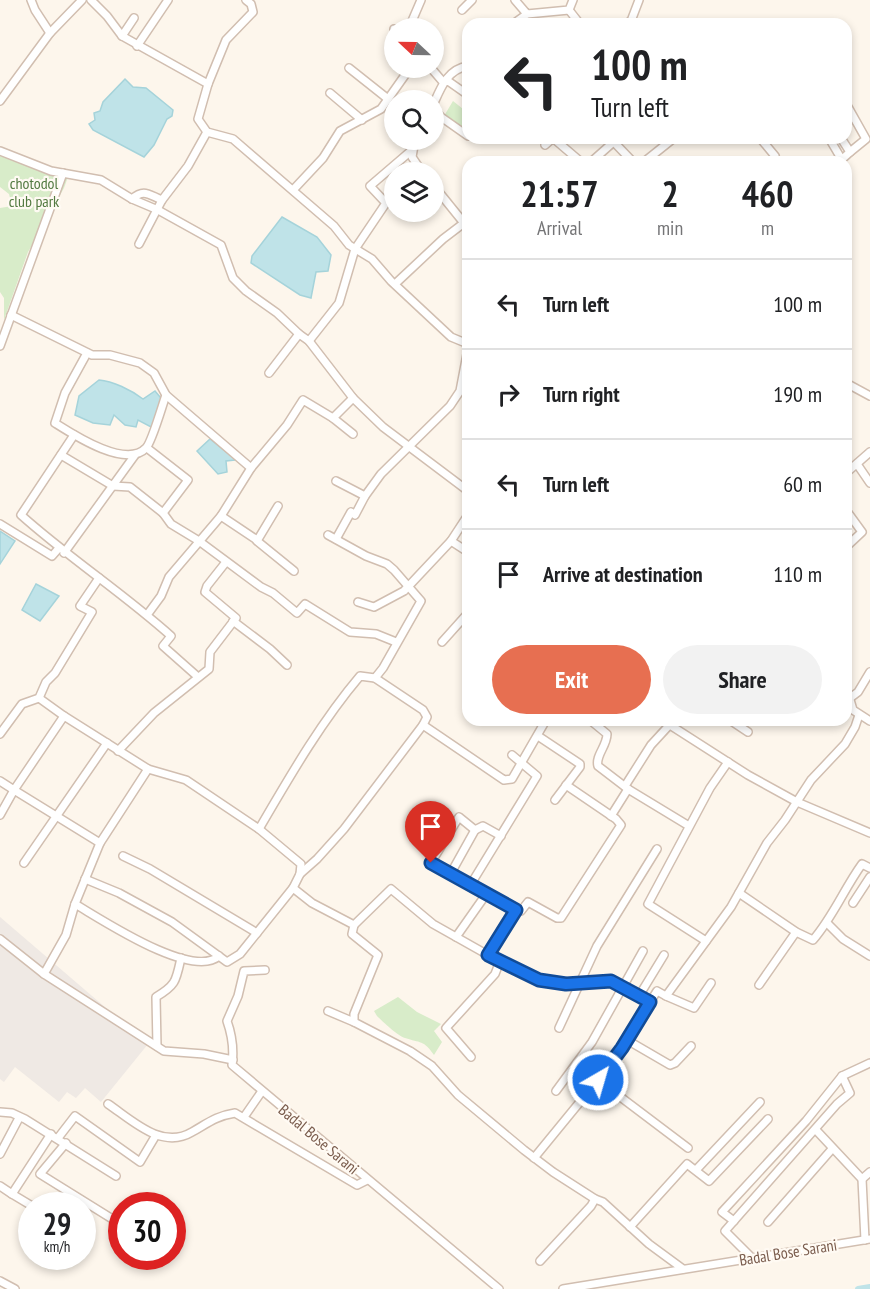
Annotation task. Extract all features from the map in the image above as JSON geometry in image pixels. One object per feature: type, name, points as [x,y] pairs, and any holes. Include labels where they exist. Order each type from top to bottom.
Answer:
[{"type":"street","points":[[31,0],[50,33]]},
{"type":"street","points":[[0,101],[50,33],[82,0]]},
{"type":"street","points":[[91,0],[122,36],[208,84]]},
{"type":"street","points":[[137,46],[168,0]]},
{"type":"street","points":[[246,0],[253,12],[226,40],[208,84],[198,119],[207,132],[233,139],[334,226],[355,249],[372,259],[395,284],[452,337],[462,341]]},
{"type":"street","points":[[413,18],[421,0]]},
{"type":"street","points":[[462,10],[472,0]]},
{"type":"street","points":[[515,0],[526,14]]},
{"type":"street","points":[[569,10],[573,0]]},
{"type":"street","points":[[632,18],[639,0]]},
{"type":"street","points":[[521,18],[526,14],[569,10]]},
{"type":"street","points":[[569,10],[575,18]]},
{"type":"street","points":[[122,36],[134,18]]},
{"type":"street","points":[[440,90],[443,82],[462,67]]},
{"type":"street","points":[[349,68],[384,96]]},
{"type":"street","points":[[440,78],[443,82]]},
{"type":"street","points":[[443,82],[448,81],[462,91]]},
{"type":"street","points":[[330,93],[362,120]]},
{"type":"street","points":[[293,190],[323,158],[340,131],[381,109],[384,105]]},
{"type":"street","points":[[846,156],[866,139],[852,114]]},
{"type":"street","points":[[444,119],[462,132]]},
{"type":"street","points":[[139,244],[162,200],[188,166],[207,132]]},
{"type":"street","points":[[560,144],[574,156]]},
{"type":"street","points":[[597,156],[609,144]]},
{"type":"street","points":[[618,144],[628,156]]},
{"type":"street","points":[[652,156],[666,144]]},
{"type":"street","points":[[765,144],[775,156]]},
{"type":"street","points":[[845,144],[850,152]]},
{"type":"street","points":[[412,150],[412,157],[415,162]]},
{"type":"street","points":[[309,341],[339,303],[355,249],[386,203],[370,186],[412,150]]},
{"type":"street","points":[[0,151],[51,171],[101,180],[132,199],[158,210],[220,245],[233,278],[309,341],[352,398],[383,427],[462,486]]},
{"type":"street","points":[[0,346],[63,173]]},
{"type":"street","points":[[132,199],[143,192],[162,200]]},
{"type":"street","points":[[444,198],[462,221]]},
{"type":"street","points":[[395,284],[443,239],[462,228]]},
{"type":"street","points":[[11,315],[92,355],[110,355],[140,363],[154,372],[166,395],[251,468]]},
{"type":"street","points":[[270,373],[299,334]]},
{"type":"street","points":[[87,353],[65,393],[56,423],[74,435],[109,452],[135,455]]},
{"type":"street","points":[[336,539],[351,512],[355,514],[381,474],[450,406],[460,391],[462,380]]},
{"type":"street","points":[[852,386],[870,396]]},
{"type":"street","points":[[0,524],[52,556],[62,550],[135,455],[147,448],[166,395]]},
{"type":"street","points":[[333,418],[352,398]]},
{"type":"street","points":[[147,615],[161,596],[169,577],[221,516],[251,468],[303,400],[333,418],[353,434]]},
{"type":"street","points":[[74,435],[21,515],[171,636],[163,646],[198,677]]},
{"type":"street","points":[[147,448],[188,480],[163,513]]},
{"type":"street","points":[[852,468],[870,452]]},
{"type":"street","points":[[61,455],[113,486],[130,487],[163,513],[171,524],[273,593],[297,613],[305,604],[350,632],[376,634],[396,642]]},
{"type":"street","points":[[857,464],[870,483]]},
{"type":"street","points":[[336,481],[365,496]]},
{"type":"street","points":[[257,540],[278,506]]},
{"type":"street","points":[[221,516],[257,540],[294,571]]},
{"type":"street","points":[[852,518],[862,532],[852,541]]},
{"type":"street","points":[[358,602],[374,607],[404,591],[451,541],[462,524]]},
{"type":"street","points":[[328,535],[366,556],[387,564],[421,601],[375,678]]},
{"type":"street","points":[[451,541],[462,548]]},
{"type":"street","points":[[118,750],[153,713],[209,669],[210,652],[236,618],[205,592],[226,562]]},
{"type":"street","points":[[0,734],[22,704],[39,698],[46,682],[56,673],[92,612],[80,606],[99,578]]},
{"type":"street","points":[[442,642],[462,620]]},
{"type":"street","points":[[233,621],[287,665]]},
{"type":"street","points":[[852,693],[858,692],[870,672]]},
{"type":"street","points":[[85,879],[118,893],[172,922],[227,962],[240,954],[293,888],[300,874],[344,829],[423,725],[427,717],[423,710],[375,678],[360,675],[289,778],[259,829]]},
{"type":"street","points":[[39,698],[64,717],[148,769],[186,780],[259,829],[300,864],[300,874]]},
{"type":"street","points":[[852,709],[870,721]]},
{"type":"street","points":[[666,996],[739,893],[766,843],[826,761],[845,744],[860,714]]},
{"type":"street","points":[[0,815],[14,790],[64,717]]},
{"type":"street","points":[[423,725],[504,780],[512,779],[543,726]]},
{"type":"street","points":[[597,726],[607,734],[606,744],[596,764],[626,788],[689,826]]},
{"type":"street","points":[[611,816],[651,745],[669,726]]},
{"type":"street","points":[[676,726],[728,762],[797,801],[870,833]]},
{"type":"street","points":[[739,726],[748,732]]},
{"type":"street","points":[[538,736],[580,764],[555,800]]},
{"type":"street","points":[[24,863],[107,743]]},
{"type":"street","points":[[471,884],[537,776],[512,755]]},
{"type":"street","points":[[706,941],[648,904],[710,788],[728,762]]},
{"type":"street","points":[[44,974],[66,935],[75,904],[100,843],[148,769]]},
{"type":"street","points":[[0,781],[100,843]]},
{"type":"street","points":[[475,830],[459,817],[431,863],[516,910],[521,910],[528,902],[557,918],[562,917],[621,825],[566,785]]},
{"type":"street","points":[[451,873],[475,830],[483,825],[501,836]]},
{"type":"street","points":[[559,1028],[597,946],[657,849]]},
{"type":"street","points":[[123,856],[150,869],[257,933]]},
{"type":"street","points":[[739,893],[796,932],[813,940],[828,924],[849,883],[862,864],[870,868]]},
{"type":"street","points":[[854,903],[870,877]]},
{"type":"street","points":[[293,888],[312,903],[354,925]]},
{"type":"street","points":[[354,1022],[354,1014],[378,955],[352,934],[354,925],[391,889],[433,924],[539,980],[566,984],[611,981],[650,1002]]},
{"type":"street","points":[[456,937],[487,893]]},
{"type":"street","points":[[75,904],[147,945],[181,958],[200,962],[213,960],[219,956]]},
{"type":"street","points":[[488,955],[516,910]]},
{"type":"street","points":[[828,924],[843,939],[870,956]]},
{"type":"street","points":[[759,985],[796,932]]},
{"type":"street","points":[[0,939],[44,974],[164,1051],[204,1054],[233,1060],[232,1034],[227,1021],[238,996],[244,971],[265,970]]},
{"type":"street","points":[[556,1091],[592,1042],[643,951]]},
{"type":"street","points":[[639,996],[664,955]]},
{"type":"street","points":[[157,1046],[156,997],[170,989],[176,982],[181,958]]},
{"type":"street","points":[[471,1057],[446,1028],[495,974],[500,961]]},
{"type":"street","points":[[534,1158],[598,1080],[627,1040],[657,992],[694,1008],[711,983]]},
{"type":"street","points":[[328,1011],[410,1051],[432,1066],[458,1095],[534,1158],[603,1202],[649,1244],[683,1269]]},
{"type":"street","points":[[627,1040],[670,1065],[675,1063],[691,1046]]},
{"type":"street","name":"Badal Bose Sarani","points":[[233,1060],[232,1065],[262,1091],[499,1289]]},
{"type":"street","points":[[734,1221],[722,1212],[806,1121],[842,1076],[870,1063]]},
{"type":"street","points":[[752,1258],[725,1231],[837,1104],[850,1093],[842,1076]]},
{"type":"street","points":[[598,1080],[688,1148]]},
{"type":"street","points":[[244,1117],[262,1091]]},
{"type":"street","points":[[696,1170],[760,1102]]},
{"type":"street","points":[[108,1104],[156,1135],[173,1140],[190,1134],[219,1115],[235,1113],[357,1185],[367,1180]]},
{"type":"street","points":[[0,1112],[12,1113],[51,1134],[116,1176]]},
{"type":"street","points":[[58,1138],[75,1116],[140,1162],[156,1135]]},
{"type":"street","points":[[0,1154],[19,1118]]},
{"type":"street","points":[[630,1227],[687,1164],[709,1181],[768,1119]]},
{"type":"street","points":[[816,1130],[862,1179],[868,1240]]},
{"type":"street","points":[[12,1194],[51,1134]]},
{"type":"street","points":[[66,1143],[40,1174],[108,1216]]},
{"type":"street","points":[[768,1222],[832,1149]]},
{"type":"street","points":[[862,1179],[870,1172]]},
{"type":"street","points":[[0,1186],[18,1198]]},
{"type":"street","points":[[540,1261],[595,1199]]},
{"type":"street","name":"Badal Bose Sarani","points":[[563,1289],[868,1240]]},
{"type":"street","points":[[0,1281],[15,1289]]},
{"type":"shaded area","points":[[0,917],[148,1044],[101,1102],[85,1088],[76,1098],[67,1092],[59,1102],[15,1067],[4,1082],[0,1079]]},
{"type":"green space","points":[[453,101],[462,108],[462,129],[444,116]]},
{"type":"green space","name":"chotodol club park","points":[[0,156],[50,171],[69,174],[64,188],[28,252],[4,320],[4,298],[0,292],[0,208],[12,206],[9,194],[0,187]]},
{"type":"green space","points":[[398,997],[417,1012],[441,1024],[434,1031],[442,1042],[434,1055],[424,1044],[402,1037],[377,1016],[374,1011]]},
{"type":"water","points":[[125,79],[133,87],[146,88],[173,110],[172,116],[167,119],[154,145],[144,157],[93,130],[89,124],[95,120],[94,113],[100,111],[103,102]]},
{"type":"water","points":[[282,217],[317,237],[331,255],[328,271],[316,272],[311,298],[300,295],[251,263],[252,256]]},
{"type":"water","points":[[99,380],[122,386],[143,399],[155,391],[166,404],[153,428],[138,420],[136,427],[125,425],[114,415],[110,425],[93,423],[75,415],[79,396]]},
{"type":"water","points":[[210,439],[236,460],[226,461],[227,472],[218,474],[197,451]]},
{"type":"water","points":[[0,531],[15,541],[0,564]]},
{"type":"water","points":[[36,584],[59,596],[40,621],[22,610]]},
{"type":"waterway","points":[[858,1289],[870,1287]]},
{"type":"route","points":[[431,863],[516,910],[488,955],[539,980],[566,984],[611,981],[650,1002],[622,1048],[598,1080]]}]
